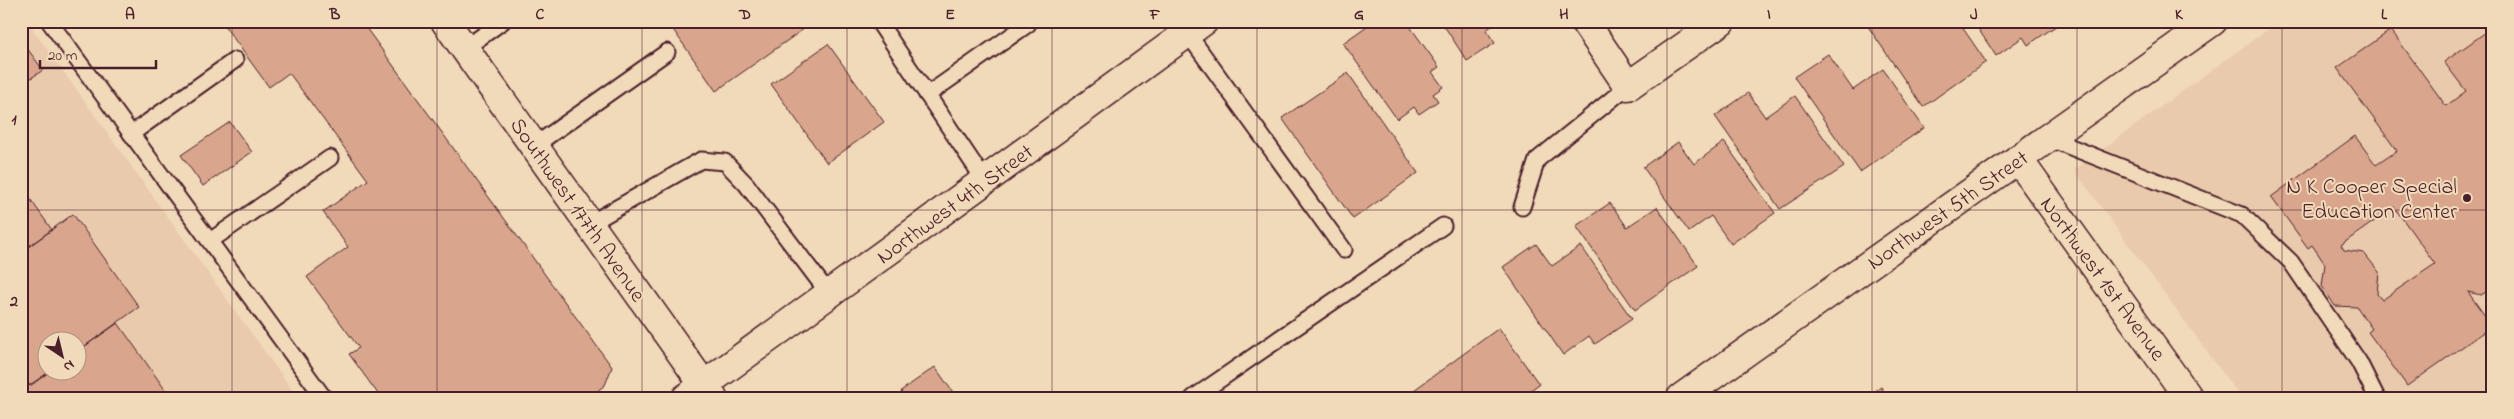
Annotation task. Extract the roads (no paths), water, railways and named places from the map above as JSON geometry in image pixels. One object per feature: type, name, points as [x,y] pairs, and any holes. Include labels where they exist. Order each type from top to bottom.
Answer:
[{"type":"street","name":"Southwest 177th Avenue","points":[[445,21],[589,224],[701,393]]},
{"type":"street","points":[[1584,21],[1628,86],[1721,21]]},
{"type":"street","name":"Northwest 5th Street","points":[[1681,398],[2213,21]]},
{"type":"street","name":"Northwest 4th Street","points":[[701,393],[829,294],[1196,27]]},
{"type":"street","name":"Northwest 1st Avenue","points":[[2018,159],[2189,398]]},
{"type":"lane","points":[[49,21],[324,398]]},
{"type":"lane","points":[[464,49],[503,21]]},
{"type":"lane","points":[[878,21],[985,181]]},
{"type":"lane","points":[[928,95],[1028,24],[1026,21]]},
{"type":"lane","points":[[1196,27],[1344,250]]},
{"type":"lane","points":[[534,146],[667,52]]},
{"type":"lane","points":[[132,134],[235,60]]},
{"type":"lane","points":[[1522,207],[1537,160],[1628,86]]},
{"type":"lane","points":[[2048,138],[2242,214],[2291,262],[2359,362],[2376,398]]},
{"type":"lane","points":[[210,242],[330,158]]},
{"type":"lane","points":[[589,224],[701,160],[725,162],[746,184],[829,294]]},
{"type":"lane","points":[[1193,398],[1442,226]]},
{"type":"place","name":"N K Cooper Special Education Center","points":[[2467,198]]}]
